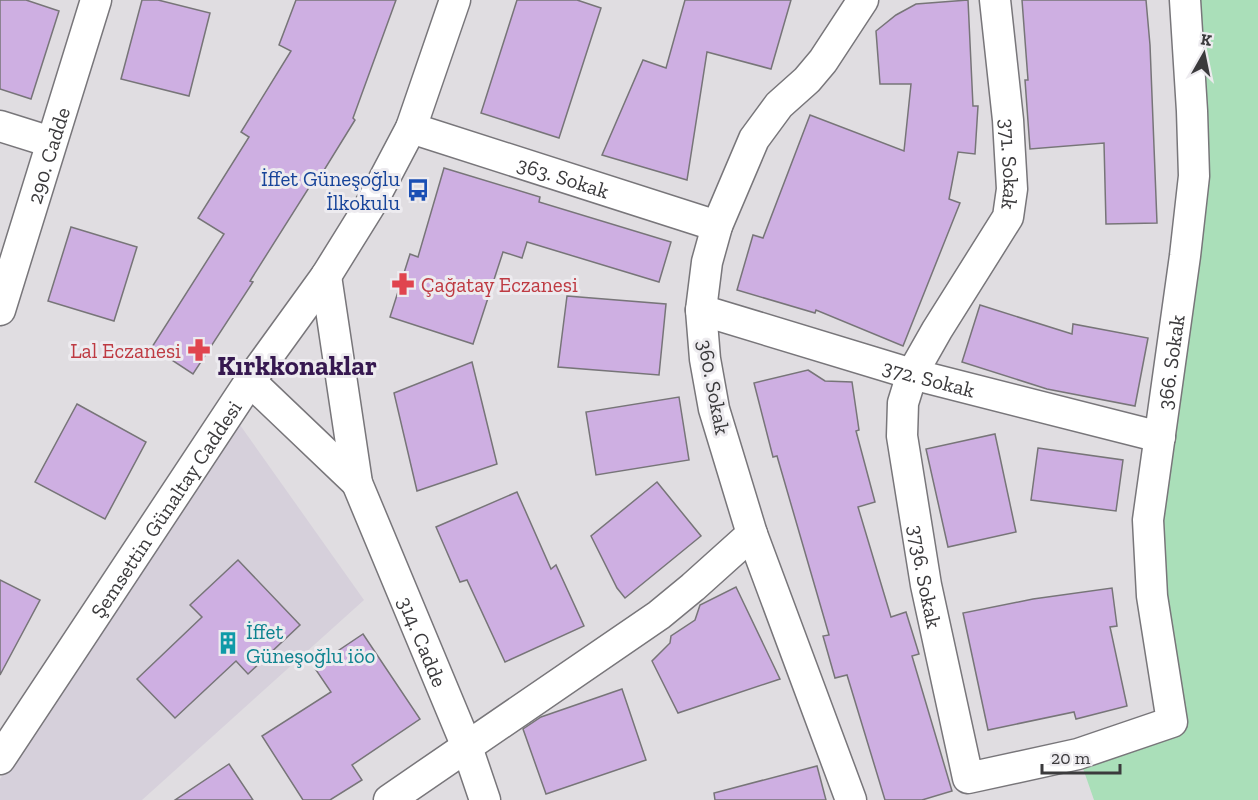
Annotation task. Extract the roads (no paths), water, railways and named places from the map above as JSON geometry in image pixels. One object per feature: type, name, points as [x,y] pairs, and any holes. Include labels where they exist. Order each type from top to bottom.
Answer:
[{"type":"street","name":"290. Cadde","points":[[0,310],[96,0]]},
{"type":"street","name":"Şemsettin Günaltay Caddesi","points":[[0,759],[250,381],[326,276],[372,202],[411,128],[455,0]]},
{"type":"street","name":"360. Sokak","points":[[851,800],[752,534],[714,409],[705,359],[701,310],[707,262],[717,226],[754,139],[779,105],[807,80],[823,61],[863,0]]},
{"type":"street","name":"371. Sokak","points":[[912,374],[1008,217],[1012,189],[1008,120],[995,0]]},
{"type":"street","name":"366. Sokak","points":[[1172,722],[1152,596],[1148,520],[1194,176],[1185,0]]},
{"type":"street","points":[[0,126],[51,142]]},
{"type":"street","name":"363. Sokak","points":[[411,128],[717,226]]},
{"type":"street","points":[[326,276],[357,483]]},
{"type":"street","name":"372. Sokak","points":[[701,310],[912,374],[1160,437]]},
{"type":"street","name":"3736. Sokak","points":[[912,374],[903,403],[902,436],[926,585],[968,778],[1078,754],[1172,722]]},
{"type":"street","points":[[250,381],[357,483]]},
{"type":"street","name":"314. Cadde","points":[[357,483],[467,747],[485,800]]},
{"type":"street","points":[[389,800],[659,615],[693,588],[752,534]]},
{"type":"place","name":"İffet Güneşoğlu İlkokulu","points":[[418,190]]},
{"type":"place","name":"Çağatay Eczanesi","points":[[403,284]]},
{"type":"place","name":"Lal Eczanesi","points":[[199,350]]},
{"type":"place","name":"İffet Güneşoğlu iöo","points":[[228,643]]},
{"type":"district","name":"Kırkkonaklar","points":[[297,366]]}]
